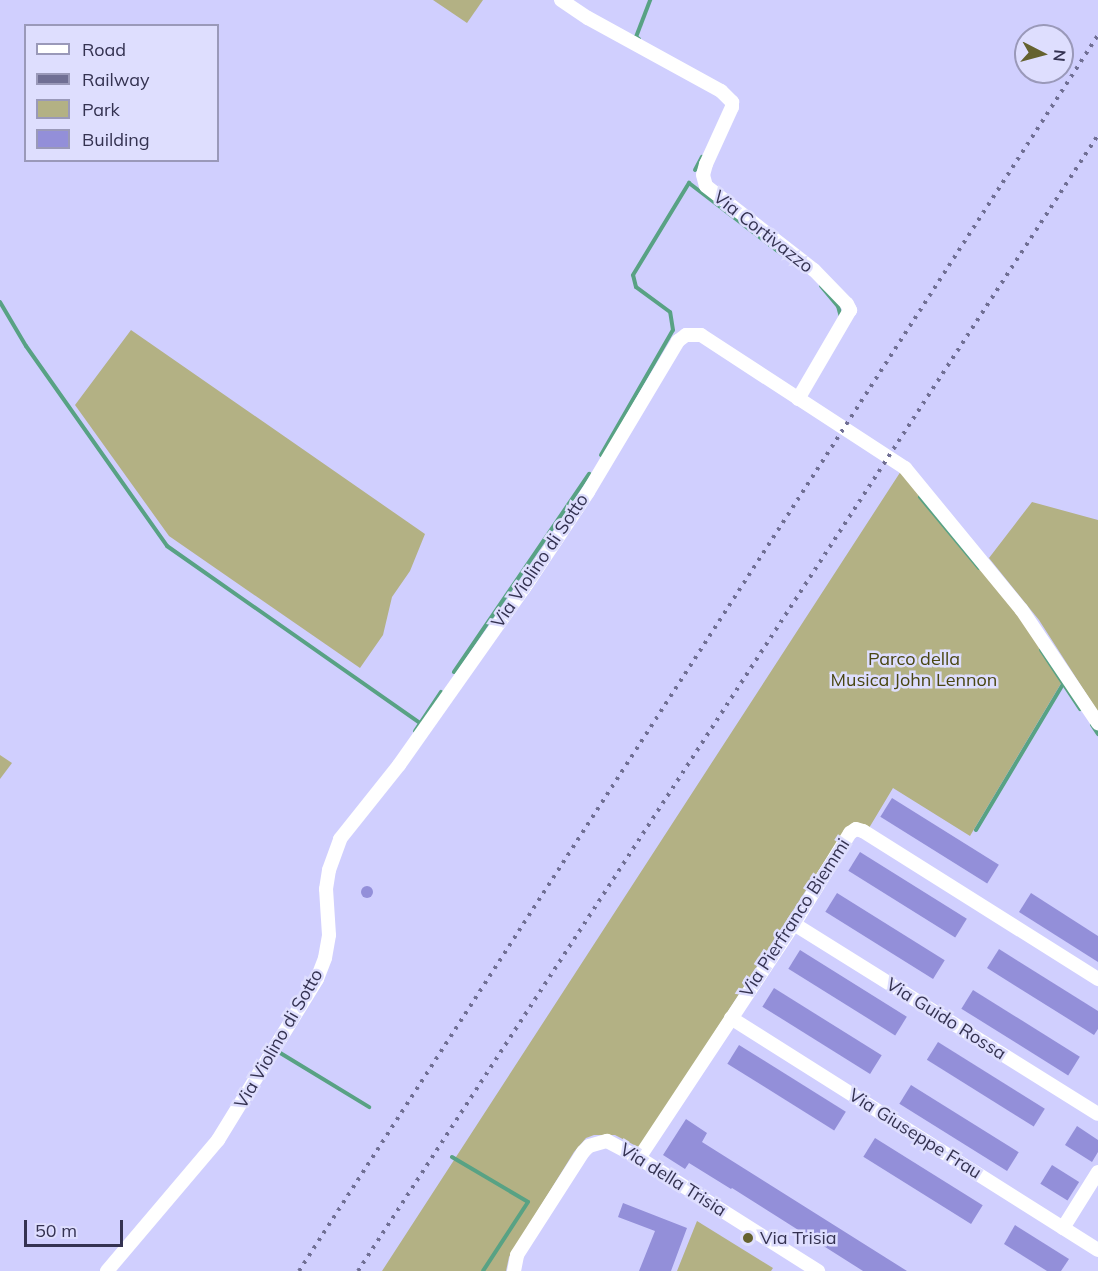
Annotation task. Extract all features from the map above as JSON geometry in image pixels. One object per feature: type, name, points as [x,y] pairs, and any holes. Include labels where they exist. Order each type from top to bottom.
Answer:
[{"type":"street","name":"Via Cortivazzo","points":[[561,0],[598,24],[721,91],[732,102],[732,107],[706,164],[703,175],[706,186],[814,270],[848,304],[850,310],[798,399]]},
{"type":"street","name":"Via Violino di Sotto","points":[[107,1271],[218,1140],[317,979],[325,958],[329,936],[327,889],[329,870],[340,839],[399,765],[524,588],[594,482],[678,341],[686,335],[701,335],[905,468],[1021,609],[1098,723]]},
{"type":"street","name":"Via Pierfranco Biemmi","points":[[639,1158],[794,924],[850,833],[856,829],[863,831],[1098,979]]},
{"type":"street","name":"Via Guido Rossa","points":[[794,924],[1098,1114]]},
{"type":"street","name":"Via Giuseppe Frau","points":[[731,1018],[1098,1250]]},
{"type":"street","name":"Via della Trisia","points":[[514,1271],[517,1255],[589,1146],[607,1141],[639,1158],[818,1271]]},
{"type":"street","points":[[1063,1228],[1098,1172]]},
{"type":"green space","points":[[433,0],[483,0],[467,23]]},
{"type":"green space","points":[[131,330],[425,534],[410,571],[392,597],[383,635],[360,668],[169,536],[75,405]]},
{"type":"green space","name":"Parco della Musica John Lennon","points":[[901,471],[1016,608],[1063,680],[970,836],[893,788],[869,828],[844,831],[640,1148],[615,1135],[594,1135],[586,1138],[574,1152],[509,1257],[506,1271],[382,1271]]},
{"type":"green space","points":[[1032,502],[1098,520],[1098,712],[1039,620],[989,558]]},
{"type":"green space","points":[[0,755],[12,763],[0,779]]},
{"type":"green space","points":[[697,1221],[773,1268],[771,1271],[677,1271]]},
{"type":"building","points":[[892,798],[999,865],[987,883],[880,817]]},
{"type":"building","points":[[860,852],[967,919],[955,937],[848,871]]},
{"type":"building","points":[[369,886],[373,892],[369,898],[365,898],[361,890]]},
{"type":"building","points":[[837,893],[945,960],[933,979],[825,912]]},
{"type":"building","points":[[1031,893],[1098,936],[1098,962],[1019,912]]},
{"type":"building","points":[[999,949],[1098,1011],[1098,1029],[1094,1035],[987,968]]},
{"type":"building","points":[[800,950],[907,1017],[895,1035],[788,969]]},
{"type":"building","points":[[774,988],[882,1055],[870,1074],[762,1007]]},
{"type":"building","points":[[973,990],[1080,1057],[1068,1075],[961,1009]]},
{"type":"building","points":[[938,1042],[1045,1109],[1034,1127],[927,1060]]},
{"type":"building","points":[[739,1045],[846,1112],[834,1130],[727,1064]]},
{"type":"building","points":[[911,1085],[1019,1152],[1007,1171],[899,1104]]},
{"type":"building","points":[[686,1119],[707,1133],[702,1142],[907,1271],[863,1271],[689,1163],[685,1169],[663,1155]]},
{"type":"building","points":[[1077,1126],[1098,1140],[1098,1152],[1092,1162],[1065,1145]]},
{"type":"building","points":[[875,1138],[983,1205],[971,1224],[863,1157]]},
{"type":"building","points":[[1052,1165],[1079,1182],[1067,1201],[1040,1184]]},
{"type":"building","points":[[623,1203],[687,1228],[671,1271],[639,1271],[655,1231],[618,1217]]},
{"type":"building","points":[[1015,1225],[1069,1259],[1061,1271],[1047,1271],[1004,1244]]},
{"type":"waterway","points":[[639,39],[636,37],[650,0]]},
{"type":"waterway","points":[[695,170],[702,157]]},
{"type":"waterway","points":[[601,455],[673,330],[670,312],[636,287],[633,275],[689,183],[783,255]]},
{"type":"waterway","points":[[821,286],[838,306],[841,317]]},
{"type":"waterway","points":[[0,302],[26,346],[167,546],[420,723]]},
{"type":"waterway","points":[[454,672],[589,474]]},
{"type":"waterway","points":[[920,497],[979,568]]},
{"type":"waterway","points":[[1041,650],[1080,709]]},
{"type":"waterway","points":[[976,830],[1063,684]]},
{"type":"waterway","points":[[415,731],[441,692]]},
{"type":"waterway","points":[[1092,725],[1098,734]]},
{"type":"waterway","points":[[277,1051],[369,1107]]},
{"type":"waterway","points":[[452,1157],[528,1202],[483,1271]]},
{"type":"railway","points":[[299,1271],[1098,35]]},
{"type":"railway","points":[[358,1271],[1098,135]]},
{"type":"place","name":"Via Trisia","points":[[748,1238]]}]
